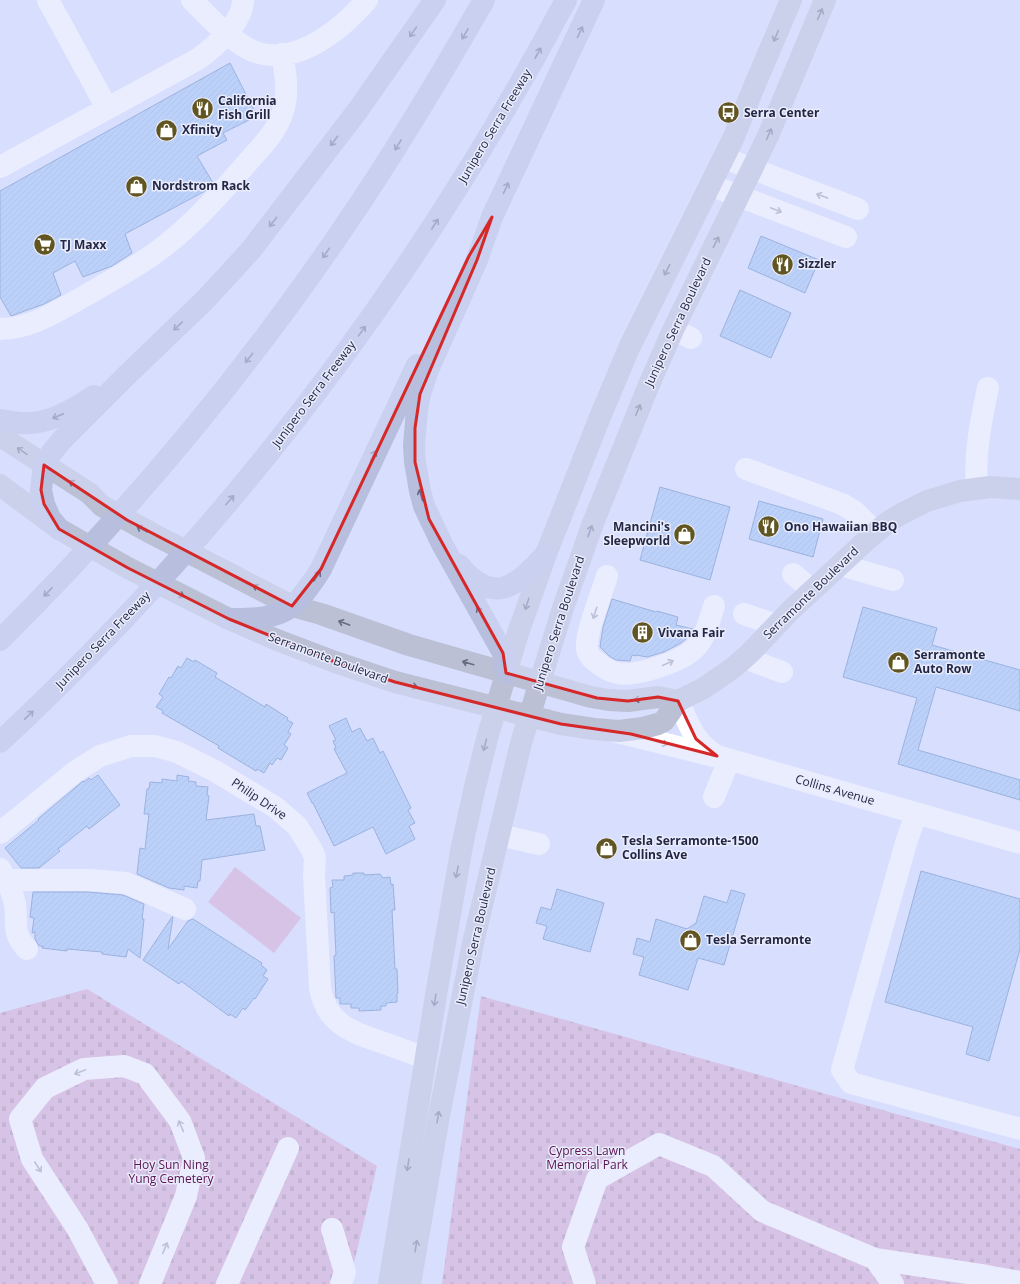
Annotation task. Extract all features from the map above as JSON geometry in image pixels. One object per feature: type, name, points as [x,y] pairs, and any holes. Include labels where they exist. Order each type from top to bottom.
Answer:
[{"type":"highway","points":[[59,529],[50,518],[44,504],[41,490],[44,466],[52,452],[62,440],[127,375],[206,299],[251,250],[358,110],[436,0]]},
{"type":"highway","points":[[0,640],[75,564],[140,492],[187,436],[264,339],[345,227],[416,115],[484,0]]},
{"type":"highway","name":"Junipero Serra Freeway","points":[[0,742],[73,671],[143,599],[205,530],[287,430],[359,335],[405,269],[448,203],[508,106],[566,0]]},
{"type":"highway","points":[[229,619],[261,619],[278,614],[292,606],[310,585],[321,569],[469,256],[492,217],[594,0]]},
{"type":"highway","points":[[492,217],[478,260],[428,370],[420,394],[417,410],[414,445],[417,476],[424,506],[435,531],[503,653],[506,673]]},
{"type":"highway","points":[[0,420],[23,423],[49,420],[75,409],[127,375]]},
{"type":"highway","points":[[435,531],[451,556],[465,572],[478,582],[491,588],[503,588],[516,583],[528,574],[546,554]]},
{"type":"main road","points":[[389,1284],[425,1058],[462,846],[474,791],[496,708],[529,598],[600,417],[629,348],[724,158],[791,0]]},
{"type":"main road","name":"Junipero Serra Boulevard","points":[[410,1284],[449,1060],[473,944],[499,835],[539,682],[577,568],[621,452],[682,334],[739,196],[771,129],[826,0]]},
{"type":"main road","points":[[0,436],[89,494],[102,506],[133,524],[292,606],[321,614],[409,645],[591,697],[628,701],[658,697],[678,701]]},
{"type":"main road","name":"Serramonte Boulevard","points":[[0,485],[59,529],[128,568],[229,619],[276,640],[334,662],[395,682],[575,727],[610,730],[635,729],[658,724],[668,717],[678,701],[712,683],[745,658],[812,590],[875,532],[894,518],[920,504],[951,493],[977,488],[1001,487],[1020,489]]},
{"type":"street","points":[[48,0],[107,108]]},
{"type":"street","points":[[192,0],[227,33],[244,46],[264,53],[282,54],[298,51],[322,41],[351,18],[367,0]]},
{"type":"street","points":[[0,167],[198,59],[227,33],[241,11],[243,0]]},
{"type":"street","points":[[0,329],[25,326],[47,317],[139,264],[166,245],[191,223],[269,138],[276,126],[282,114],[286,96],[286,75],[282,54]]},
{"type":"street","points":[[724,158],[858,209]]},
{"type":"street","points":[[710,185],[846,237]]},
{"type":"street","points":[[977,488],[977,452],[988,388]]},
{"type":"street","points":[[746,469],[842,504],[854,511],[875,532]]},
{"type":"street","points":[[840,565],[893,580]]},
{"type":"street","points":[[577,568],[603,575],[587,638],[587,650],[593,660],[603,668],[617,673],[632,673],[658,668],[693,650],[706,632],[714,606]]},
{"type":"street","points":[[793,574],[812,590]]},
{"type":"street","points":[[744,614],[776,625]]},
{"type":"street","points":[[745,658],[782,672]]},
{"type":"street","name":"Collins Avenue","points":[[678,701],[696,739],[703,747],[723,758],[1020,844]]},
{"type":"street","points":[[610,730],[723,758],[714,797]]},
{"type":"street","name":"Philip Drive","points":[[0,833],[76,771],[100,756],[131,746],[155,746],[177,752],[215,771],[275,807],[297,826],[312,850],[315,858],[314,876],[320,988],[328,1011],[339,1023],[354,1032],[425,1058]]},
{"type":"street","points":[[916,814],[906,844],[842,1070],[851,1083],[1020,1129]]},
{"type":"street","points":[[499,835],[539,844]]},
{"type":"street","points":[[27,948],[19,940],[16,930],[15,905],[4,875],[126,883],[185,909]]},
{"type":"street","points":[[108,1284],[77,1228],[32,1159],[20,1119],[45,1088],[84,1069],[124,1066],[145,1074],[180,1121],[194,1158],[186,1196],[150,1284]]},
{"type":"street","points":[[585,1284],[573,1247],[597,1179],[659,1144],[713,1166],[762,1211],[875,1259],[981,1280],[1020,1282]]},
{"type":"street","points":[[227,1284],[288,1148]]},
{"type":"street","points":[[332,1229],[344,1272],[341,1284]]},
{"type":"street","points":[[875,1259],[893,1284]]},
{"type":"highlighted area","points":[[492,217],[477,260],[420,394],[415,428],[415,462],[429,519],[503,653],[506,673],[597,698],[628,701],[658,697],[678,701],[696,739],[717,756],[631,734],[561,724],[395,682],[335,662],[229,619],[128,568],[59,529],[44,504],[41,490],[44,465],[127,520],[292,606],[321,569],[469,256]]},
{"type":"green space","points":[[235,867],[301,918],[274,953],[208,902]]},
{"type":"green space","name":"Hoy Sun Ning Yung Cemetery","points":[[87,989],[377,1166],[349,1284],[0,1284],[0,1013]]},
{"type":"green space","name":"Cypress Lawn Memorial Park","points":[[481,996],[1020,1149],[1020,1284],[442,1284]]},
{"type":"building","points":[[230,63],[257,116],[223,133],[227,140],[197,156],[213,183],[205,191],[125,234],[132,253],[112,266],[83,277],[75,261],[53,273],[61,295],[44,304],[11,316],[0,297],[0,191]]},
{"type":"building","name":"Sizzler","points":[[761,236],[819,260],[805,293],[748,268]]},
{"type":"building","points":[[740,290],[791,313],[771,358],[720,336]]},
{"type":"building","name":"Mancini's Sleepworld","points":[[660,487],[730,507],[710,580],[640,560]]},
{"type":"building","points":[[759,501],[823,519],[813,557],[749,539]]},
{"type":"building","name":"Vivana Fair","points":[[612,599],[678,617],[676,625],[693,629],[688,637],[681,643],[664,652],[647,657],[632,655],[630,661],[616,660],[609,656],[600,647],[603,627]]},
{"type":"building","points":[[863,607],[937,628],[932,645],[1020,670],[1020,711],[936,687],[918,750],[1020,780],[1020,800],[898,764],[917,698],[843,677]]},
{"type":"building","points":[[187,658],[194,662],[195,660],[217,673],[215,677],[265,707],[266,704],[288,718],[287,720],[293,723],[288,732],[291,734],[284,745],[288,748],[281,760],[277,758],[272,765],[270,763],[264,773],[257,769],[256,771],[218,748],[219,746],[162,713],[163,711],[156,707],[163,697],[159,694],[169,677],[171,678],[178,666],[181,668]]},
{"type":"building","points":[[346,718],[352,732],[360,728],[367,741],[373,738],[380,753],[383,751],[411,808],[408,810],[415,823],[409,826],[415,839],[386,854],[373,827],[334,846],[307,793],[347,773],[334,749],[336,748],[333,741],[336,740],[329,726]]},
{"type":"building","points":[[98,775],[120,805],[89,829],[87,826],[58,849],[60,851],[39,868],[21,868],[5,848],[83,781],[84,782],[89,778],[91,780]]},
{"type":"building","points":[[177,775],[189,777],[188,781],[196,782],[196,786],[208,787],[207,795],[209,796],[206,820],[254,814],[256,826],[260,826],[265,850],[202,860],[200,881],[198,881],[197,888],[184,886],[184,890],[169,888],[137,874],[140,848],[145,849],[149,814],[144,814],[147,789],[149,789],[150,782],[162,783],[162,779],[177,781]]},
{"type":"building","points":[[921,871],[1020,899],[1020,949],[989,1061],[966,1054],[973,1027],[885,1002]]},
{"type":"building","points":[[353,873],[364,873],[364,875],[380,874],[383,878],[390,877],[391,885],[393,884],[395,910],[392,910],[395,969],[397,969],[398,993],[397,1002],[386,1003],[386,1006],[381,1006],[381,1010],[359,1011],[359,1008],[351,1008],[351,1004],[340,1004],[340,998],[336,998],[334,912],[331,913],[330,888],[333,887],[332,880],[344,880],[344,876],[353,875]]},
{"type":"building","points":[[557,889],[604,903],[590,952],[543,939],[547,926],[536,923],[541,907],[551,910]]},
{"type":"building","name":"Tesla Serramonte","points":[[731,890],[745,894],[724,965],[698,958],[688,990],[639,975],[644,957],[633,954],[637,938],[650,942],[656,919],[687,929],[696,923],[704,896],[727,903]]},
{"type":"building","points":[[33,892],[88,892],[123,895],[144,904],[140,958],[128,949],[126,957],[102,954],[102,952],[67,949],[67,951],[42,948],[43,946],[39,946],[35,939],[35,932],[32,933],[34,918],[30,917]]},
{"type":"building","points":[[172,917],[168,949],[188,921],[193,919],[262,963],[261,965],[267,970],[263,976],[268,979],[255,999],[254,998],[245,1010],[243,1008],[236,1018],[230,1014],[229,1016],[181,981],[179,984],[143,960]]},
{"type":"place","name":"California Fish Grill","points":[[203,108]]},
{"type":"place","name":"Serra Center","points":[[728,113]]},
{"type":"place","name":"Xfinity","points":[[166,130]]},
{"type":"place","name":"Nordstrom Rack","points":[[136,186]]},
{"type":"place","name":"TJ Maxx","points":[[45,245]]},
{"type":"place","name":"Sizzler","points":[[783,264]]},
{"type":"place","name":"Ono Hawaiian BBQ","points":[[769,527]]},
{"type":"place","name":"Mancini's Sleepworld","points":[[685,534]]},
{"type":"place","name":"Vivana Fair","points":[[643,633]]},
{"type":"place","name":"Serramonte Auto Row","points":[[898,662]]},
{"type":"place","name":"Tesla Serramonte-1500 Collins Ave","points":[[606,848]]},
{"type":"place","name":"Tesla Serramonte","points":[[691,940]]}]
